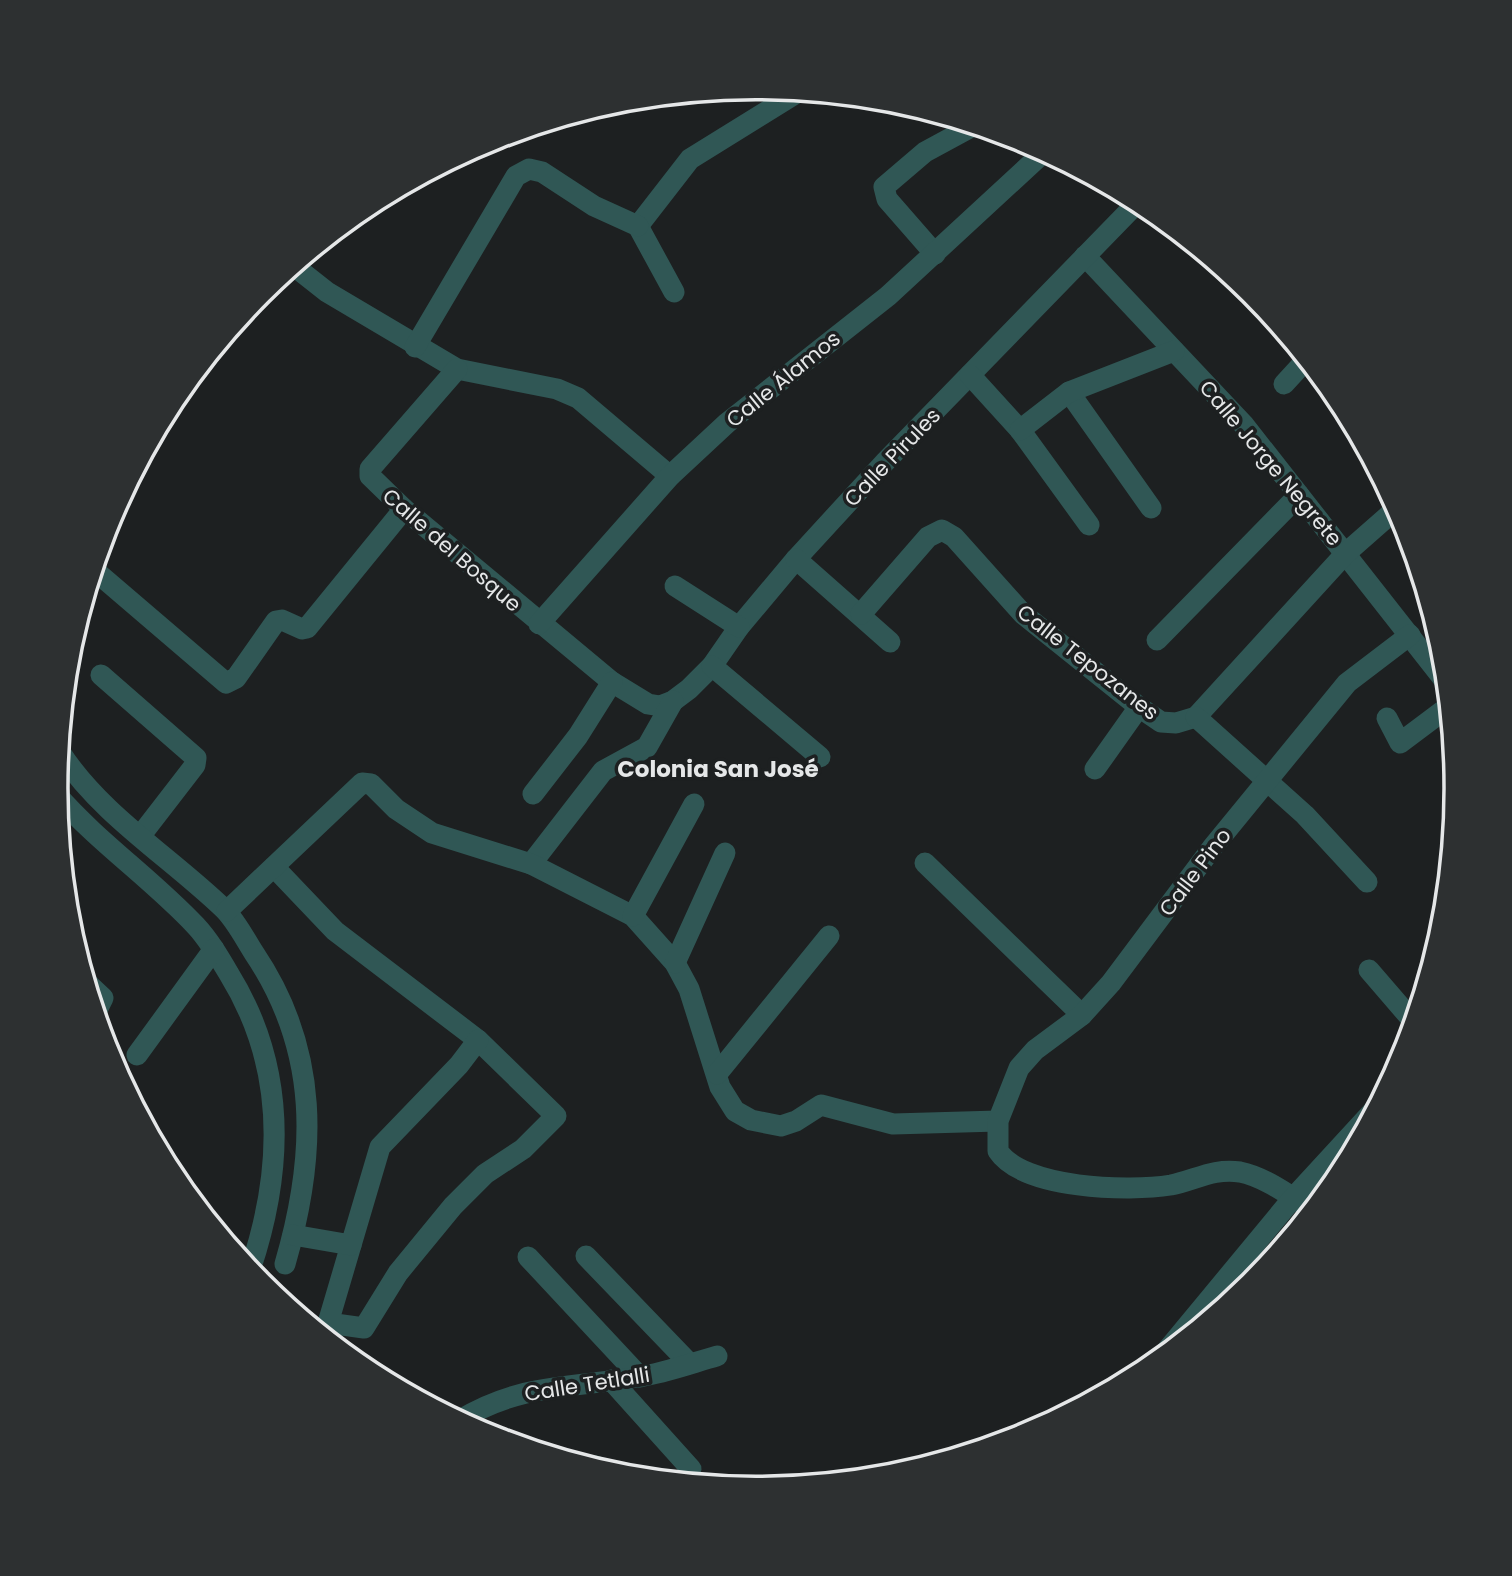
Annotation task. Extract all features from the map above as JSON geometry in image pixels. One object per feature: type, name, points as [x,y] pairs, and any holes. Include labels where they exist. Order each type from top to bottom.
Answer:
[{"type":"street","points":[[638,226],[691,159],[783,101]]},
{"type":"street","points":[[935,254],[887,199],[884,187],[925,152],[961,132]]},
{"type":"street","name":"Calle Álamos","points":[[539,624],[670,476],[727,423],[888,296],[1035,160]]},
{"type":"street","points":[[415,347],[516,176],[529,169],[542,173],[594,206],[638,226],[674,292]]},
{"type":"street","name":"Calle Pirules","points":[[673,701],[712,666],[739,627],[796,559],[885,462],[1130,211]]},
{"type":"street","name":"Calle Jorge Negrete","points":[[1085,256],[1244,425],[1433,664]]},
{"type":"street","points":[[302,272],[327,292],[415,347],[457,369],[568,393],[670,476]]},
{"type":"street","points":[[1020,430],[1069,392],[1174,351]]},
{"type":"street","points":[[1283,384],[1300,366]]},
{"type":"street","name":"Calle del Bosque","points":[[457,369],[424,411],[370,469],[370,476],[404,509],[539,624],[612,682],[648,704],[660,706],[673,701]]},
{"type":"street","points":[[970,375],[1020,430],[1088,525]]},
{"type":"street","points":[[1069,392],[1151,508]]},
{"type":"street","points":[[1157,640],[1299,495]]},
{"type":"street","points":[[102,577],[226,684],[236,678],[276,621],[282,620],[302,629],[307,628],[404,509]]},
{"type":"street","points":[[1367,881],[1305,815],[1196,717],[1346,553],[1387,517]]},
{"type":"street","name":"Calle Tepozanes","points":[[861,614],[928,537],[942,530],[954,537],[1023,614],[1139,707],[1161,722],[1176,723],[1196,717]]},
{"type":"street","points":[[796,559],[890,642]]},
{"type":"street","points":[[675,586],[739,627]]},
{"type":"street","name":"Calle Pino","points":[[998,1121],[1019,1068],[1035,1050],[1082,1015],[1111,983],[1267,781],[1347,683],[1410,635]]},
{"type":"street","points":[[712,666],[820,757]]},
{"type":"street","points":[[102,675],[196,758],[195,765],[141,835]]},
{"type":"street","points":[[533,794],[578,737],[612,682]]},
{"type":"street","points":[[530,864],[603,771],[647,747],[673,701]]},
{"type":"street","points":[[1095,769],[1139,707]]},
{"type":"street","points":[[1387,718],[1400,743],[1439,713]]},
{"type":"street","points":[[69,763],[94,796],[227,911],[268,974],[292,1022],[304,1075],[309,1144],[293,1235],[285,1264]]},
{"type":"street","points":[[227,911],[362,783],[371,784],[396,809],[432,833],[530,864],[633,916],[675,963],[689,989],[720,1087],[735,1111],[764,1125],[781,1126],[796,1121],[821,1105],[893,1124],[998,1121],[998,1151],[1016,1170],[1118,1190],[1174,1184],[1216,1170],[1242,1172],[1304,1205]]},
{"type":"street","points":[[633,916],[694,803]]},
{"type":"street","points":[[69,809],[197,926],[214,949],[257,1028],[271,1083],[276,1141],[271,1185],[254,1257]]},
{"type":"street","points":[[675,963],[725,853]]},
{"type":"street","points":[[925,863],[1082,1015]]},
{"type":"street","points":[[274,867],[335,931],[478,1040],[556,1115],[523,1149],[485,1174],[453,1206],[398,1273],[363,1328],[328,1323],[380,1147],[459,1065],[478,1040]]},
{"type":"street","points":[[717,1074],[829,936]]},
{"type":"street","points":[[136,1055],[214,949]]},
{"type":"street","points":[[1369,970],[1406,1012]]},
{"type":"street","points":[[1194,1318],[1293,1198],[1348,1138]]},
{"type":"street","points":[[257,1260],[293,1235],[351,1245]]},
{"type":"street","points":[[586,1256],[689,1363]]},
{"type":"street","points":[[528,1257],[640,1377]]},
{"type":"street","name":"Calle Tetlalli","points":[[471,1413],[488,1403],[546,1386],[640,1377],[717,1356]]},
{"type":"street","points":[[611,1380],[691,1469]]},
{"type":"district","name":"Colonia San José","points":[[718,769]]}]
